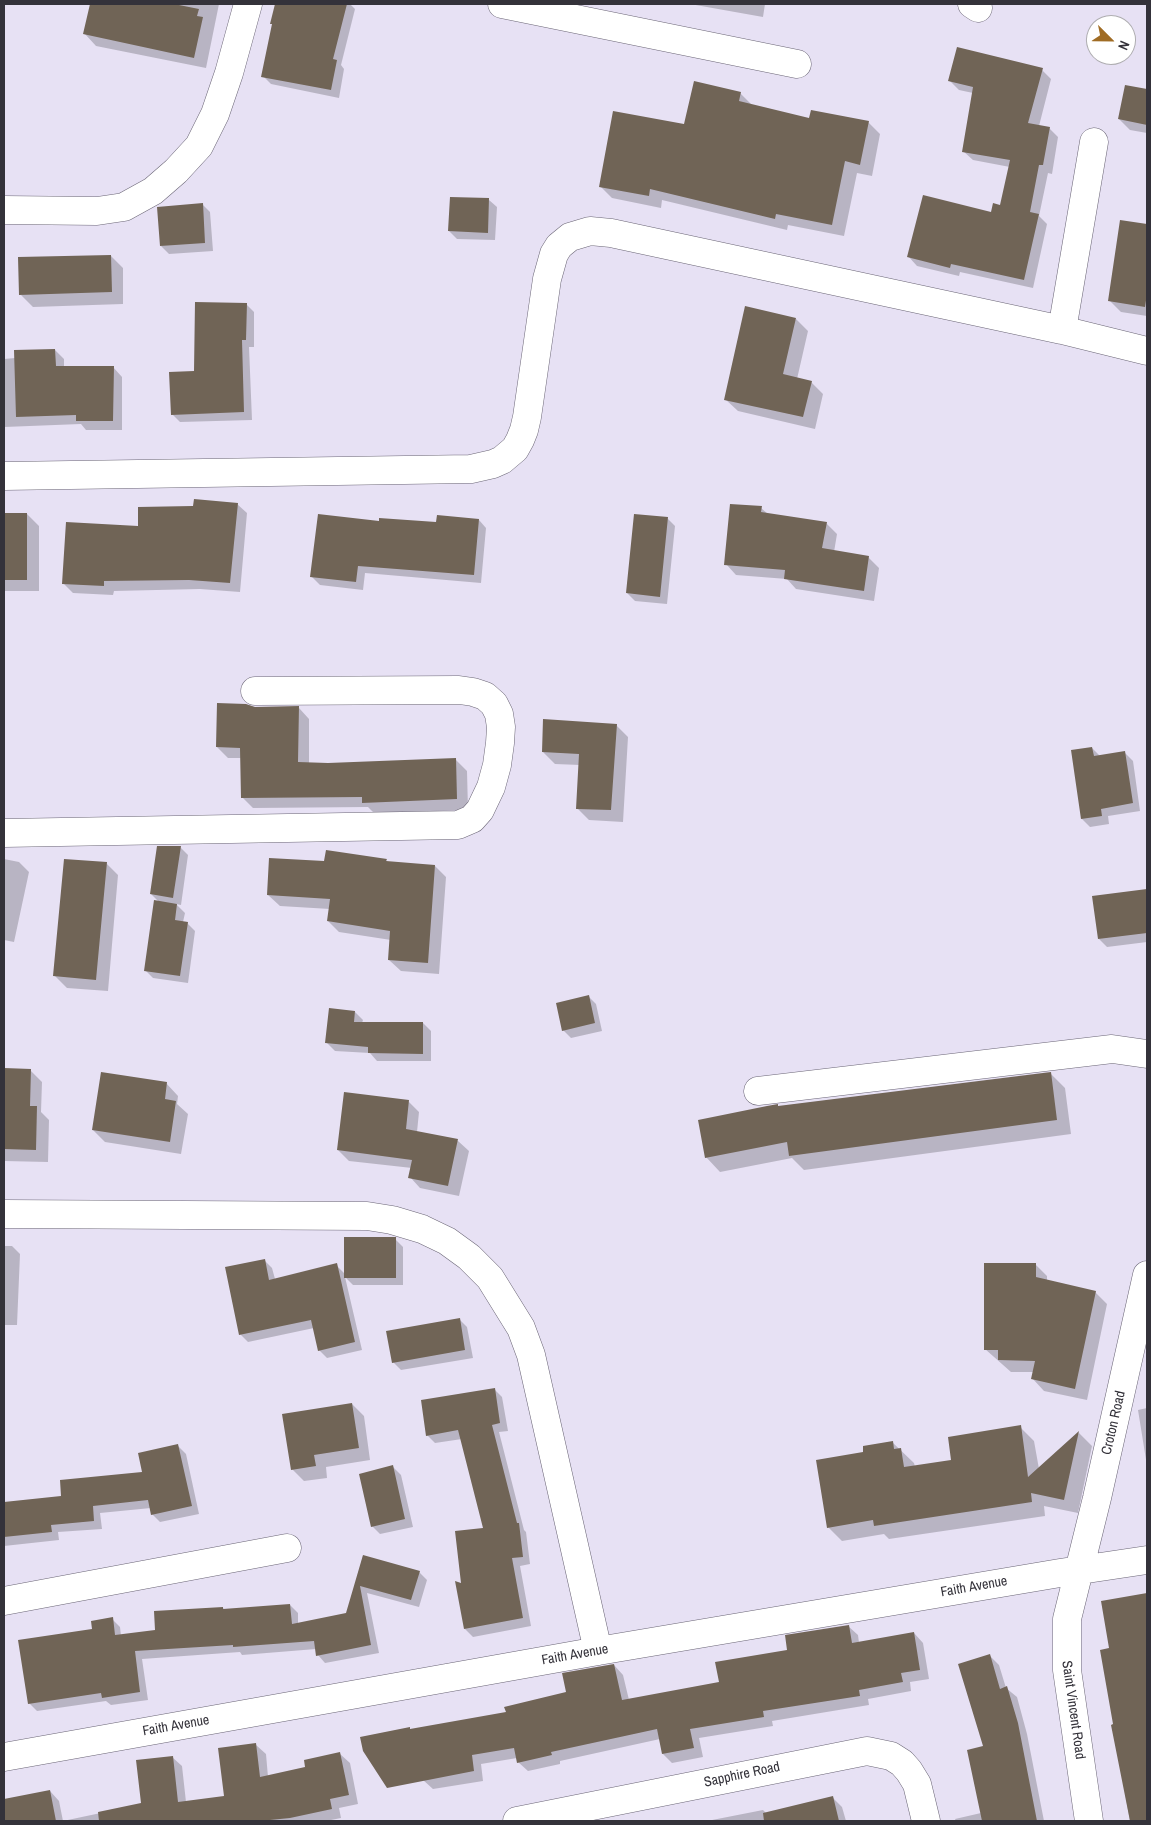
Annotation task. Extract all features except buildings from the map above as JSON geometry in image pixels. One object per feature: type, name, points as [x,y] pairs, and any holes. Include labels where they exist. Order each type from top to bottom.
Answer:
[{"type":"street","points":[[4,210],[97,211],[124,208],[153,191],[176,172],[199,146],[215,114],[229,73],[248,4]]},
{"type":"street","points":[[502,4],[797,64]]},
{"type":"street","points":[[1062,330],[1094,142]]},
{"type":"street","points":[[4,476],[471,469],[493,464],[502,460],[514,449],[524,430],[548,274],[554,254],[558,246],[570,237],[590,231],[621,235],[1062,330],[1147,351]]},
{"type":"street","points":[[4,833],[458,825],[472,819],[480,810],[497,765],[500,743],[499,714],[494,704],[485,696],[458,690],[255,691]]},
{"type":"street","points":[[758,1091],[1112,1049],[1147,1054]]},
{"type":"street","points":[[4,1214],[367,1216],[392,1220],[422,1229],[446,1241],[469,1257],[490,1278],[521,1328],[531,1355],[598,1651]]},
{"type":"street","name":"Croton Road","points":[[1079,1570],[1147,1275]]},
{"type":"street","points":[[4,1601],[287,1548]]},
{"type":"street","name":"Faith Avenue","points":[[4,1757],[598,1651],[1147,1560]]},
{"type":"street","name":"Saint Vincent Road","points":[[1079,1570],[1068,1619],[1066,1654],[1089,1821]]},
{"type":"street","name":"Sapphire Road","points":[[516,1821],[867,1750],[891,1756],[902,1763],[909,1771],[916,1784],[926,1821]]}]
